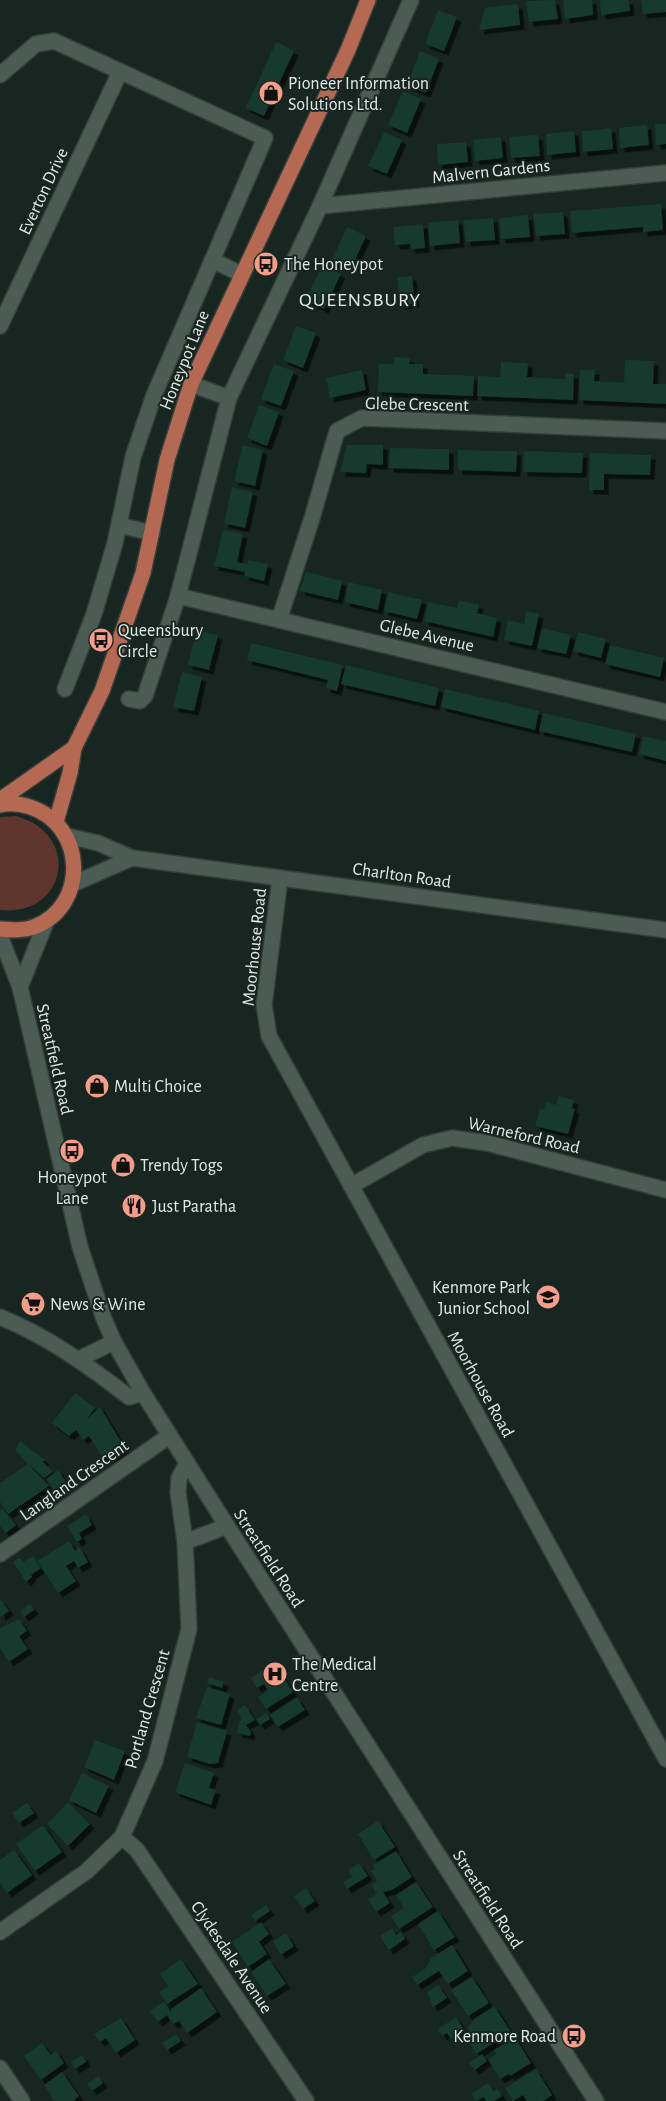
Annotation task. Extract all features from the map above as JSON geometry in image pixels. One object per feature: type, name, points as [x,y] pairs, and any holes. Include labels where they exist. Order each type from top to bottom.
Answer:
[{"type":"main road","name":"Honeypot Lane","points":[[56,822],[70,773],[74,748],[102,691],[143,573],[167,460],[191,384],[241,274],[348,50],[368,0]]},
{"type":"main road","name":"Honeypot Lane","points":[[0,800],[74,748]]},
{"type":"main road","points":[[0,806],[23,805],[38,810],[56,822],[67,836],[74,859],[73,884],[63,904],[47,920],[19,931],[0,930]]},
{"type":"street","points":[[129,699],[140,700],[145,696],[178,596],[229,398],[320,206],[411,0]]},
{"type":"street","points":[[0,75],[36,44],[54,41],[265,138],[154,395],[134,456],[119,525],[94,614],[65,689]]},
{"type":"street","name":"Everton Drive","points":[[0,326],[120,72]]},
{"type":"street","name":"Malvern Gardens","points":[[320,206],[666,173]]},
{"type":"street","points":[[212,260],[241,274]]},
{"type":"street","points":[[191,384],[229,398]]},
{"type":"street","name":"Glebe Crescent","points":[[279,620],[313,515],[337,431],[362,418],[666,432]]},
{"type":"street","points":[[119,525],[152,532]]},
{"type":"street","name":"Glebe Avenue","points":[[178,596],[666,712]]},
{"type":"street","name":"Charlton Road","points":[[67,836],[98,843],[132,858],[666,930]]},
{"type":"street","points":[[73,884],[132,858]]},
{"type":"street","name":"Moorhouse Road","points":[[280,878],[264,1005],[269,1036],[666,1759]]},
{"type":"street","name":"Streatfield Road","points":[[20,988],[47,920]]},
{"type":"street","name":"Streatfield Road","points":[[0,936],[20,988],[80,1247],[104,1319],[114,1342],[143,1393],[227,1526],[596,2101]]},
{"type":"street","name":"Warneford Road","points":[[351,1186],[423,1145],[452,1138],[487,1143],[666,1190]]},
{"type":"street","points":[[0,1317],[27,1328],[79,1359],[129,1398],[143,1393]]},
{"type":"street","points":[[79,1359],[114,1342]]},
{"type":"street","name":"Langland Crescent","points":[[0,1554],[170,1436]]},
{"type":"street","name":"Portland Crescent","points":[[0,1932],[87,1871],[122,1837],[155,1761],[189,1629],[185,1542],[178,1492],[179,1478],[187,1463]]},
{"type":"street","points":[[185,1542],[227,1526]]},
{"type":"street","name":"Clydesdale Avenue","points":[[122,1837],[137,1850],[306,2101]]},
{"type":"street","points":[[0,2068],[22,2101]]},
{"type":"shaded area","points":[[16,816],[37,825],[51,839],[58,855],[58,872],[52,888],[40,901],[23,909],[0,910],[0,817]]},
{"type":"building","points":[[555,0],[558,19],[529,22],[526,1]]},
{"type":"building","points":[[563,0],[592,0],[593,15],[565,19]]},
{"type":"building","points":[[600,0],[629,0],[630,11],[601,15]]},
{"type":"building","points":[[641,0],[666,0],[666,12],[643,14]]},
{"type":"building","points":[[518,4],[520,25],[479,30],[485,8]]},
{"type":"building","points":[[438,10],[457,17],[444,51],[425,44]]},
{"type":"building","points":[[276,42],[294,51],[264,116],[246,108]]},
{"type":"building","points":[[420,51],[439,59],[426,93],[407,86]]},
{"type":"building","points":[[403,91],[421,99],[407,133],[388,125]]},
{"type":"building","points":[[655,124],[666,124],[666,144],[656,145]]},
{"type":"building","points":[[647,125],[649,145],[620,148],[619,128]]},
{"type":"building","points":[[611,128],[613,149],[583,152],[582,131]]},
{"type":"building","points":[[574,131],[576,152],[547,155],[546,134]]},
{"type":"building","points":[[384,132],[402,140],[387,174],[368,166]]},
{"type":"building","points":[[538,135],[540,156],[511,158],[509,137]]},
{"type":"building","points":[[501,137],[503,158],[475,161],[473,140]]},
{"type":"building","points":[[466,142],[468,162],[438,165],[437,144]]},
{"type":"building","points":[[661,204],[663,230],[643,232],[643,227],[572,233],[570,211]]},
{"type":"building","points":[[563,212],[565,234],[536,236],[533,214]]},
{"type":"building","points":[[528,215],[530,237],[501,239],[499,218]]},
{"type":"building","points":[[493,218],[495,240],[466,242],[463,220]]},
{"type":"building","points":[[458,220],[460,243],[430,246],[428,223]]},
{"type":"building","points":[[423,224],[425,248],[411,249],[410,244],[395,245],[393,227]]},
{"type":"building","points":[[347,227],[366,236],[350,271],[331,262]]},
{"type":"building","points":[[323,265],[341,274],[324,309],[305,300]]},
{"type":"building","points":[[412,276],[415,303],[400,305],[397,277]]},
{"type":"building","points":[[296,326],[316,333],[303,368],[283,360]]},
{"type":"building","points":[[394,357],[410,358],[409,364],[423,364],[423,374],[474,376],[473,396],[378,392],[379,364],[394,364]]},
{"type":"building","points":[[625,360],[654,361],[653,384],[666,384],[666,404],[579,400],[580,370],[595,370],[594,381],[624,383]]},
{"type":"building","points":[[501,362],[528,363],[527,377],[565,379],[565,373],[574,374],[573,400],[477,396],[478,376],[500,377]]},
{"type":"building","points":[[274,364],[294,371],[281,406],[261,399]]},
{"type":"building","points":[[362,370],[366,390],[330,398],[326,378]]},
{"type":"building","points":[[259,405],[279,412],[267,446],[247,438]]},
{"type":"building","points":[[243,445],[263,450],[255,486],[234,481]]},
{"type":"building","points":[[347,445],[383,445],[383,465],[367,464],[366,473],[340,472]]},
{"type":"building","points":[[390,448],[449,449],[449,470],[389,468]]},
{"type":"building","points":[[458,450],[517,451],[516,472],[458,470]]},
{"type":"building","points":[[524,451],[583,453],[582,473],[523,472]]},
{"type":"building","points":[[590,453],[651,455],[650,475],[604,474],[604,490],[589,490]]},
{"type":"building","points":[[232,487],[253,492],[245,528],[224,523]]},
{"type":"building","points":[[223,530],[243,534],[237,562],[247,564],[248,560],[268,564],[264,581],[244,576],[245,572],[214,566]]},
{"type":"building","points":[[306,572],[342,581],[338,600],[300,591]]},
{"type":"building","points":[[348,582],[382,590],[378,610],[345,602]]},
{"type":"building","points":[[388,592],[422,600],[417,619],[384,611]]},
{"type":"building","points":[[459,600],[479,605],[477,613],[497,618],[493,637],[424,621],[428,602],[457,608]]},
{"type":"building","points":[[526,611],[539,614],[532,646],[504,640],[508,620],[524,624]]},
{"type":"building","points":[[542,628],[571,635],[566,654],[537,648]]},
{"type":"building","points":[[196,630],[218,635],[209,670],[188,665]]},
{"type":"building","points":[[578,632],[606,639],[601,658],[573,651]]},
{"type":"building","points":[[251,643],[343,665],[337,691],[326,688],[328,680],[247,660]]},
{"type":"building","points":[[610,645],[664,658],[660,677],[605,664]]},
{"type":"building","points":[[346,665],[439,688],[435,706],[341,684]]},
{"type":"building","points":[[182,672],[202,677],[194,711],[173,707]]},
{"type":"building","points":[[445,689],[539,711],[535,730],[441,707]]},
{"type":"building","points":[[543,713],[636,734],[632,752],[539,731]]},
{"type":"building","points":[[643,736],[666,741],[666,761],[639,754]]},
{"type":"building","points":[[559,1096],[574,1100],[572,1108],[575,1109],[568,1134],[535,1126],[540,1109],[544,1110],[546,1102],[556,1105]]},
{"type":"building","points":[[75,1393],[95,1408],[87,1419],[100,1407],[126,1450],[111,1460],[108,1455],[103,1458],[89,1436],[83,1440],[76,1430],[69,1436],[52,1423]]},
{"type":"building","points":[[20,1441],[45,1460],[43,1462],[53,1472],[44,1478],[25,1461],[15,1450]]},
{"type":"building","points":[[28,1464],[49,1486],[8,1514],[0,1502],[0,1483]]},
{"type":"building","points":[[58,1470],[66,1482],[54,1490],[46,1479]]},
{"type":"building","points":[[2,1508],[16,1525],[6,1533],[0,1526],[0,1510]]},
{"type":"building","points":[[86,1514],[92,1525],[79,1533],[82,1539],[77,1542],[67,1526]]},
{"type":"building","points":[[69,1541],[75,1551],[80,1548],[88,1562],[78,1568],[74,1561],[66,1566],[76,1581],[58,1593],[37,1561]]},
{"type":"building","points":[[33,1556],[41,1568],[31,1575],[32,1577],[26,1582],[13,1562],[20,1557],[23,1562]]},
{"type":"building","points":[[0,1598],[9,1611],[0,1617]]},
{"type":"building","points":[[30,1604],[34,1610],[24,1617],[20,1611]]},
{"type":"building","points":[[19,1619],[27,1631],[19,1636],[28,1649],[9,1662],[0,1648],[0,1628]]},
{"type":"building","points":[[274,1662],[293,1692],[266,1709],[258,1697],[268,1690],[264,1684],[257,1688],[251,1678]]},
{"type":"building","points":[[209,1677],[224,1682],[222,1688],[207,1683]]},
{"type":"building","points":[[207,1687],[230,1694],[221,1725],[196,1718]]},
{"type":"building","points":[[297,1697],[305,1710],[278,1727],[270,1715]]},
{"type":"building","points":[[245,1705],[255,1720],[246,1725],[251,1732],[250,1736],[237,1733],[241,1717],[237,1710]]},
{"type":"building","points":[[266,1713],[270,1719],[260,1725],[256,1719]]},
{"type":"building","points":[[197,1722],[227,1731],[218,1763],[210,1764],[187,1757]]},
{"type":"building","points":[[95,1740],[125,1751],[114,1780],[84,1767]]},
{"type":"building","points":[[185,1763],[214,1773],[209,1788],[216,1790],[211,1805],[175,1792]]},
{"type":"building","points":[[82,1773],[109,1786],[96,1813],[69,1800]]},
{"type":"building","points":[[68,1802],[90,1824],[68,1846],[47,1824]]},
{"type":"building","points":[[27,1803],[34,1813],[19,1823],[12,1813]]},
{"type":"building","points":[[378,1821],[395,1847],[374,1860],[358,1834]]},
{"type":"building","points":[[43,1825],[62,1852],[35,1871],[16,1844]]},
{"type":"building","points":[[14,1850],[32,1875],[7,1893],[0,1883],[0,1860]]},
{"type":"building","points":[[396,1851],[412,1877],[392,1890],[383,1892],[390,1903],[376,1912],[368,1899],[377,1894],[371,1885],[377,1881],[371,1871],[375,1869],[373,1865]]},
{"type":"building","points":[[359,1863],[368,1876],[347,1889],[343,1882],[352,1877],[348,1870]]},
{"type":"building","points":[[416,1882],[433,1907],[399,1929],[391,1916],[404,1908],[396,1895]]},
{"type":"building","points":[[306,1888],[315,1901],[303,1909],[294,1896]]},
{"type":"building","points":[[266,1905],[270,1911],[255,1921],[251,1915]]},
{"type":"building","points":[[438,1911],[455,1937],[434,1950],[418,1924]]},
{"type":"building","points":[[261,1922],[269,1934],[259,1942],[267,1954],[248,1967],[232,1942]]},
{"type":"building","points":[[392,1928],[396,1935],[401,1932],[405,1939],[389,1950],[380,1936]]},
{"type":"building","points":[[286,1933],[294,1946],[281,1955],[273,1942]]},
{"type":"building","points":[[452,1945],[468,1971],[448,1984],[439,1971],[417,1985],[412,1977],[426,1968],[431,1958]]},
{"type":"building","points":[[181,1959],[198,1984],[167,2004],[159,1992],[168,1986],[160,1974]]},
{"type":"building","points":[[269,1959],[286,1984],[267,1996],[251,1972]]},
{"type":"building","points":[[472,1977],[489,2003],[468,2016],[451,1990]]},
{"type":"building","points":[[438,1985],[447,1998],[433,2007],[427,1992]]},
{"type":"building","points":[[201,1988],[217,2012],[187,2033],[179,2021],[173,2024],[167,2015],[158,2022],[150,2011],[164,2001],[171,2012],[171,2009]]},
{"type":"building","points":[[494,2006],[511,2032],[476,2054],[468,2041],[474,2037],[468,2028],[474,2019]]},
{"type":"building","points":[[456,2017],[465,2031],[451,2039],[447,2033],[442,2036],[438,2029]]},
{"type":"building","points":[[121,2018],[135,2040],[116,2053],[106,2038],[100,2042],[94,2034]]},
{"type":"building","points":[[176,2034],[181,2041],[167,2050],[162,2043]]},
{"type":"building","points":[[515,2037],[531,2063],[510,2076],[509,2074],[500,2079],[488,2059],[496,2054],[494,2050]]},
{"type":"building","points":[[42,2043],[51,2055],[56,2051],[64,2063],[41,2080],[24,2056]]},
{"type":"building","points":[[482,2054],[487,2061],[475,2070],[469,2063]]},
{"type":"building","points":[[82,2055],[86,2062],[75,2069],[71,2062]]},
{"type":"building","points":[[536,2069],[552,2095],[543,2101],[527,2101],[523,2095],[513,2101],[505,2088]]},
{"type":"building","points":[[62,2072],[79,2096],[73,2101],[55,2101],[44,2085]]},
{"type":"building","points":[[98,2076],[103,2083],[92,2091],[87,2084]]},
{"type":"building","points":[[488,2083],[494,2091],[497,2089],[502,2096],[494,2101],[486,2101],[484,2097],[476,2101],[471,2094]]},
{"type":"place","name":"Pioneer Information Solutions Ltd.","points":[[271,93]]},
{"type":"place","name":"The Honeypot","points":[[266,264]]},
{"type":"place","name":"Queensbury Circle","points":[[101,640]]},
{"type":"place","name":"Multi Choice","points":[[97,1086]]},
{"type":"place","name":"Honeypot Lane","points":[[72,1151]]},
{"type":"place","name":"Trendy Togs","points":[[123,1165]]},
{"type":"place","name":"Just Paratha","points":[[134,1206]]},
{"type":"place","name":"Kenmore Park Junior School","points":[[548,1297]]},
{"type":"place","name":"News & Wine","points":[[33,1304]]},
{"type":"place","name":"The Medical Centre","points":[[275,1674]]},
{"type":"place","name":"Kenmore Road","points":[[574,2036]]},
{"type":"district","name":"QUEENSBURY","points":[[360,299]]}]
